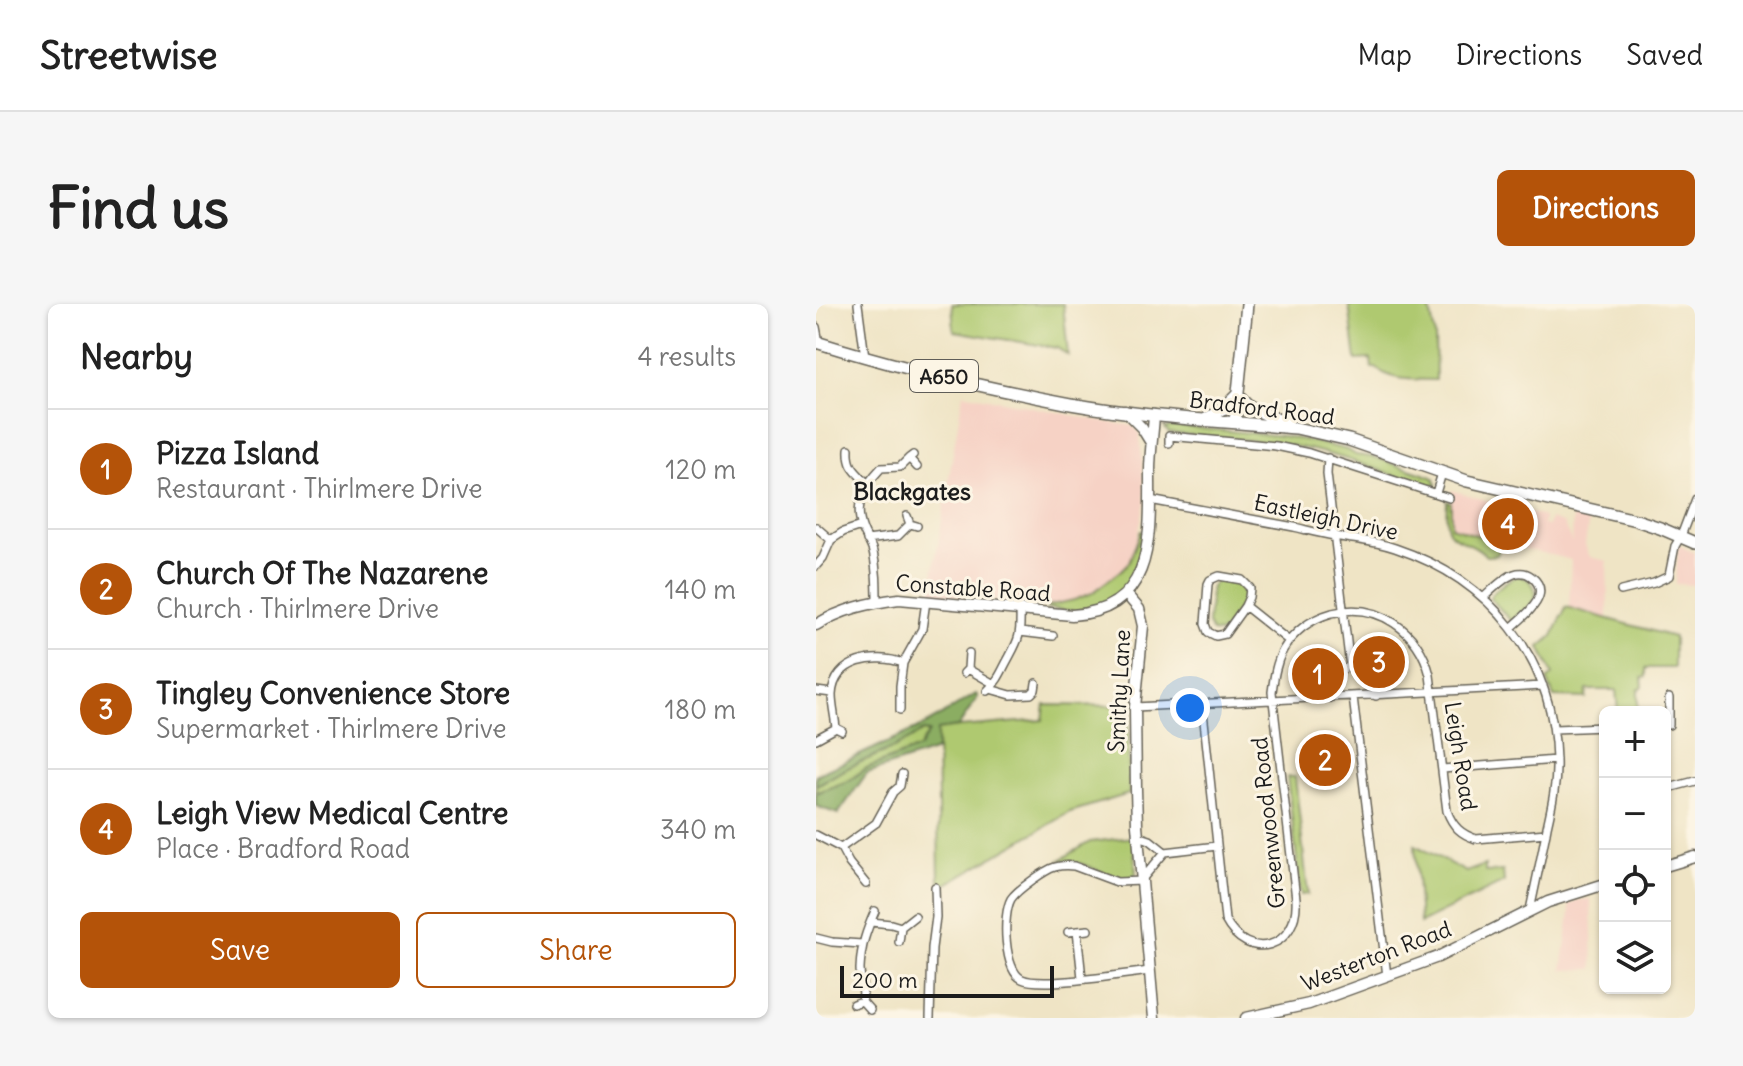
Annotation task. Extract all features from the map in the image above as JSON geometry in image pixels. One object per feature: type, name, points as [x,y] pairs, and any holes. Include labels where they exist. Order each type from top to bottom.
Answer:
[{"type":"main road","points":[[1235,422],[1247,304]]},
{"type":"main road","name":"Bradford Road","points":[[818,343],[865,357],[1072,404],[1296,428],[1349,440],[1442,473],[1514,493],[1636,520],[1695,543]]},
{"type":"main road","points":[[1205,420],[1223,409],[1237,395]]},
{"type":"main road","points":[[1237,395],[1249,407],[1296,428]]},
{"type":"street","points":[[858,304],[865,357]]},
{"type":"street","points":[[816,327],[818,343]]},
{"type":"street","points":[[1125,411],[1150,441]]},
{"type":"street","points":[[1126,594],[1140,574],[1147,553],[1150,441],[1154,415]]},
{"type":"street","points":[[1169,443],[1169,436],[1276,446],[1328,458],[1449,498]]},
{"type":"street","points":[[849,449],[848,460],[852,468],[867,483]]},
{"type":"street","points":[[877,602],[875,562],[861,526],[863,491],[881,468],[900,467],[911,456],[917,467]]},
{"type":"street","points":[[1328,458],[1327,474],[1350,667]]},
{"type":"street","points":[[1436,493],[1442,473]]},
{"type":"street","points":[[1621,591],[1669,576],[1675,546],[1695,499]]},
{"type":"street","name":"Eastleigh Drive","points":[[1150,500],[1373,542],[1412,554],[1457,577],[1483,598],[1511,628],[1521,639],[1543,686],[1554,729],[1556,760],[1553,798],[1530,910]]},
{"type":"street","points":[[867,540],[898,536],[914,525],[907,516]]},
{"type":"street","points":[[816,566],[831,540],[861,526]]},
{"type":"street","points":[[816,527],[831,540]]},
{"type":"street","points":[[1483,598],[1510,575],[1522,573],[1534,579],[1539,590],[1538,602],[1511,628]]},
{"type":"street","points":[[1214,577],[1237,578],[1246,583],[1250,588],[1245,606],[1225,634],[1216,636],[1208,632],[1205,624],[1208,589],[1214,577]]},
{"type":"street","name":"Constable Road","points":[[816,625],[846,610],[899,599],[1085,615],[1107,607],[1126,594]]},
{"type":"street","name":"Smithy Lane","points":[[1126,594],[1142,617],[1135,707],[1138,836],[1154,1018]]},
{"type":"street","points":[[900,710],[903,663],[922,629],[926,601]]},
{"type":"street","points":[[1245,606],[1289,641]]},
{"type":"street","points":[[991,688],[1013,653],[1020,632],[1020,610]]},
{"type":"street","name":"Leigh Road","points":[[1343,611],[1360,610],[1391,620],[1413,638],[1427,661],[1447,811],[1457,830],[1476,839],[1546,833]]},
{"type":"street","points":[[1273,700],[1276,666],[1289,641],[1309,623],[1343,611]]},
{"type":"street","points":[[1020,632],[1053,636]]},
{"type":"street","points":[[969,653],[966,671],[1002,694],[1031,694],[1036,683]]},
{"type":"street","points":[[816,739],[839,729],[832,693],[843,671],[866,658],[878,657],[903,663]]},
{"type":"street","points":[[1329,698],[1334,676],[1350,667],[1362,669],[1371,676],[1376,696]]},
{"type":"street","points":[[1135,707],[1543,686]]},
{"type":"street","points":[[816,691],[832,693]]},
{"type":"street","points":[[1353,697],[1387,976]]},
{"type":"street","points":[[1669,698],[1669,706]]},
{"type":"street","name":"Greenwood Road","points":[[1202,702],[1225,920],[1239,939],[1261,946],[1273,943],[1291,929],[1296,906],[1273,700]]},
{"type":"street","points":[[1554,729],[1599,727]]},
{"type":"street","points":[[1442,769],[1556,760]]},
{"type":"street","points":[[841,848],[876,823],[893,792],[901,789],[902,774]]},
{"type":"street","points":[[1671,787],[1695,781]]},
{"type":"street","points":[[816,835],[841,848],[866,884]]},
{"type":"street","points":[[1138,836],[1150,840],[1165,852]]},
{"type":"street","points":[[1150,971],[1033,982],[1019,978],[1008,958],[1006,917],[1010,902],[1050,870],[1066,865],[1117,882],[1143,879],[1165,852],[1217,846]]},
{"type":"street","points":[[1671,864],[1695,857]]},
{"type":"street","points":[[847,879],[859,875]]},
{"type":"street","name":"Westerton Road","points":[[1246,1018],[1309,1004],[1438,957],[1530,910],[1599,886]]},
{"type":"street","points":[[930,1018],[935,887]]},
{"type":"street","points":[[862,1001],[862,944],[875,911]]},
{"type":"street","points":[[899,942],[901,927],[915,916]]},
{"type":"street","points":[[871,922],[901,927]]},
{"type":"street","points":[[1082,978],[1073,932],[1088,930]]},
{"type":"street","points":[[816,938],[862,944]]},
{"type":"street","points":[[853,1004],[862,1001]]},
{"type":"street","points":[[862,1001],[870,1010]]},
{"type":"shaded area","points":[[963,393],[1133,426],[1138,431],[1145,502],[1136,543],[1129,562],[1092,593],[1047,606],[930,593]]},
{"type":"shaded area","points":[[1451,490],[1544,517],[1543,525],[1548,526],[1550,519],[1563,523],[1572,542],[1573,515],[1589,518],[1585,545],[1590,557],[1607,561],[1608,618],[1569,607],[1571,560],[1451,527]]},
{"type":"shaded area","points":[[1678,545],[1695,553],[1695,585],[1676,584]]},
{"type":"shaded area","points":[[1591,899],[1593,969],[1562,970],[1569,904]]},
{"type":"green space","points":[[952,304],[1063,304],[1068,355],[1057,348],[954,331]]},
{"type":"green space","points":[[1349,304],[1429,304],[1435,336],[1436,380],[1397,378],[1372,368],[1371,359],[1356,360]]},
{"type":"green space","points":[[1174,426],[1310,441],[1348,450],[1356,455],[1374,457],[1432,477],[1436,485],[1430,488],[1349,460],[1299,447],[1169,433],[1165,428]]},
{"type":"green space","points":[[1447,501],[1451,502],[1451,527],[1502,543],[1497,555],[1486,556],[1450,533]]},
{"type":"green space","points":[[1141,531],[1144,531],[1139,560],[1117,595],[1093,609],[1046,608],[1092,593],[1120,571],[1129,562]]},
{"type":"green space","points":[[1519,576],[1531,582],[1536,595],[1528,610],[1516,621],[1511,621],[1490,598],[1504,583]]},
{"type":"green space","points":[[1218,580],[1238,582],[1247,590],[1224,631],[1219,633],[1212,632],[1208,624],[1211,586]]},
{"type":"green space","points":[[1566,607],[1674,637],[1674,668],[1646,668],[1643,687],[1638,690],[1638,706],[1617,706],[1616,690],[1587,690],[1586,698],[1554,697],[1547,680],[1553,675],[1540,647],[1553,636]]},
{"type":"green space","points":[[976,694],[978,697],[958,727],[937,730],[937,750],[867,773],[838,814],[816,806],[816,793],[848,781],[867,768],[919,748],[929,732],[923,731],[816,785],[816,775],[925,725]]},
{"type":"green space","points":[[1045,705],[1128,706],[1129,794],[1070,812],[943,886],[939,881],[937,729],[1043,720]]},
{"type":"green space","points":[[923,731],[929,732],[919,748],[867,768],[848,781],[816,793],[816,785]]},
{"type":"green space","points":[[1287,777],[1295,777],[1308,894],[1301,895]]},
{"type":"green space","points":[[1133,837],[1136,874],[1132,878],[1117,878],[1082,864],[1060,860],[1090,842]]},
{"type":"green space","points":[[1415,845],[1466,872],[1485,865],[1485,872],[1503,871],[1504,882],[1420,923]]},
{"type":"place","name":"Leigh View Medical Centre","points":[[1508,524]]},
{"type":"place","name":"Tingley Convenience Store","points":[[1379,662]]},
{"type":"place","name":"Pizza Island","points":[[1318,674]]},
{"type":"place","name":"Church Of The Nazarene","points":[[1325,760]]},
{"type":"district","name":"Blackgates","points":[[912,491]]}]
